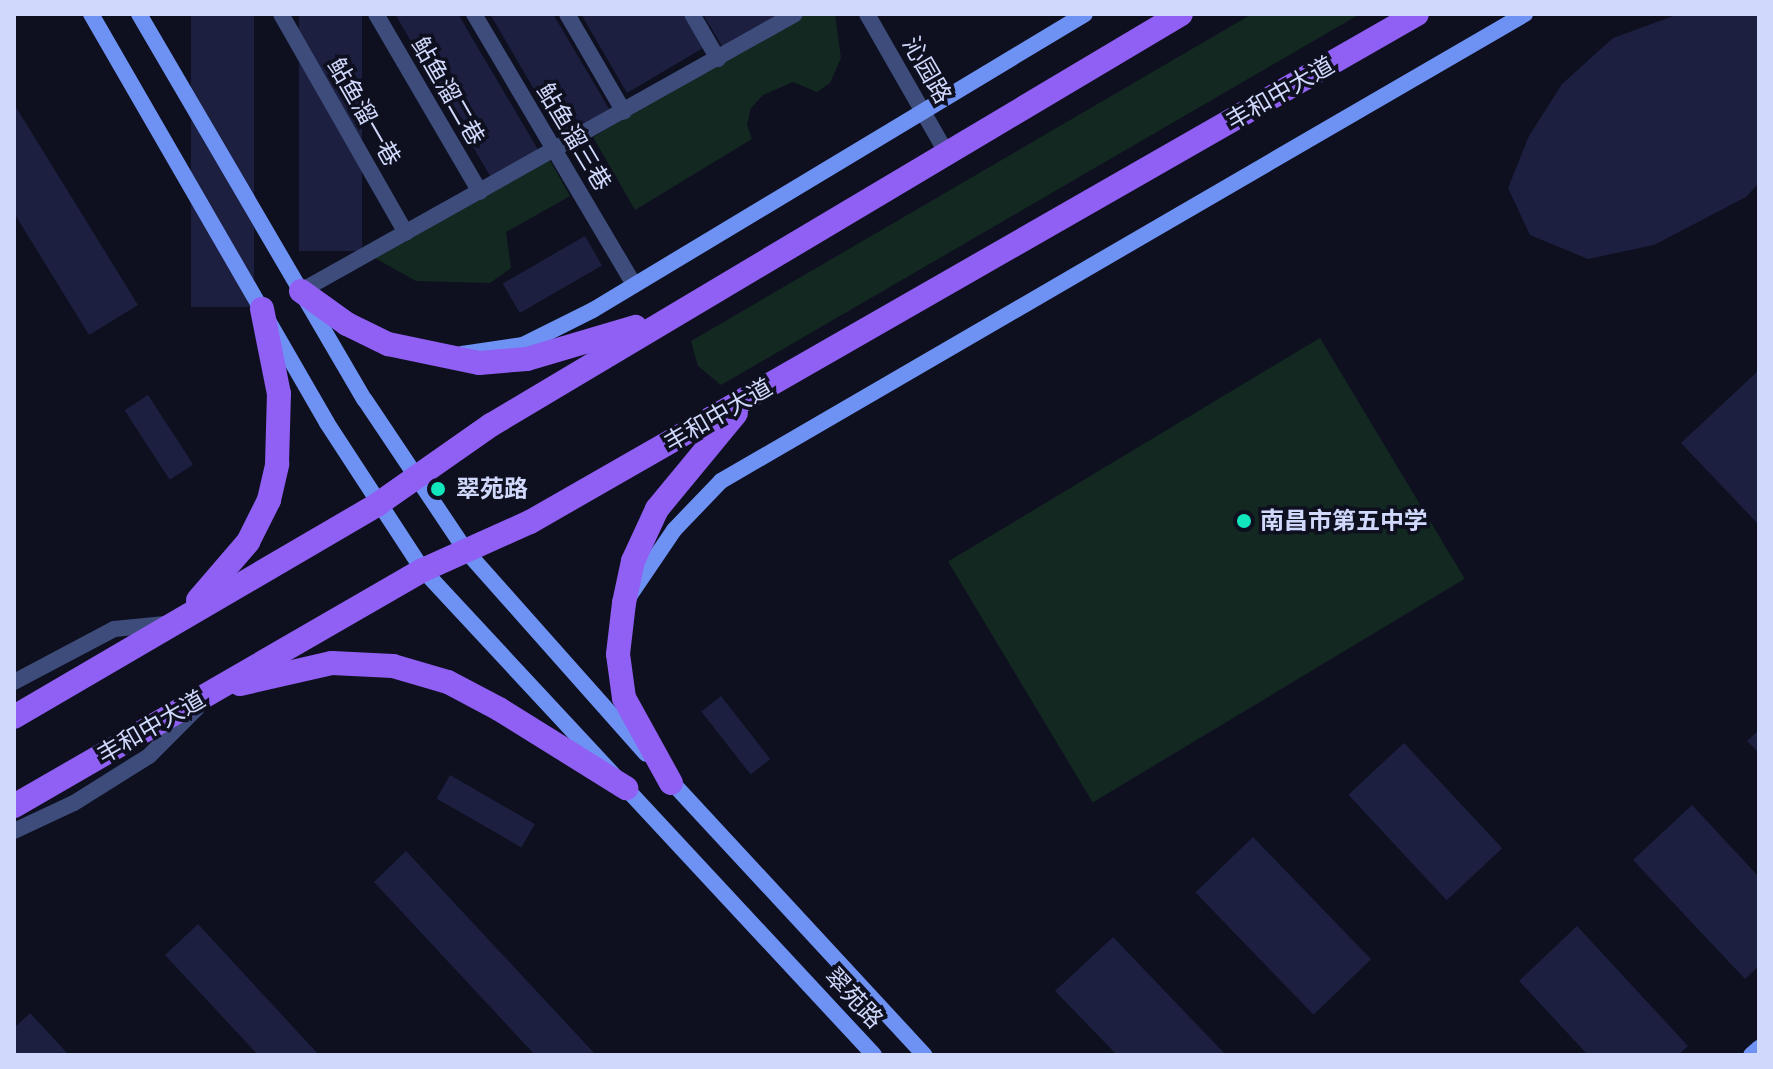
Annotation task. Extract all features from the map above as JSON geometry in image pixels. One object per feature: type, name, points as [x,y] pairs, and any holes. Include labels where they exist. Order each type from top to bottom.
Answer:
[{"type":"main road","name":"翠苑路","points":[[91,14],[378,504],[423,570],[874,1055]]},
{"type":"main road","name":"翠苑路","points":[[139,14],[301,291],[466,551],[671,783],[924,1055]]},
{"type":"main road","points":[[435,358],[523,345],[634,285],[1085,14]]},
{"type":"main road","points":[[14,717],[378,504],[491,425],[945,150],[1181,14]]},
{"type":"main road","name":"丰和中大道","points":[[14,806],[423,570],[530,522],[1417,14]]},
{"type":"main road","points":[[624,603],[674,530],[721,481],[1525,14]]},
{"type":"main road","points":[[301,291],[347,324],[388,344],[435,358],[479,363],[527,359],[668,318]]},
{"type":"main road","points":[[174,623],[248,542],[269,500],[277,464],[279,394],[262,309]]},
{"type":"main road","points":[[671,783],[624,698],[618,654],[624,603],[633,561],[657,509],[750,397]]},
{"type":"main road","points":[[214,690],[332,663],[393,666],[473,696],[626,788]]},
{"type":"main road","points":[[1751,1055],[1759,1048]]},
{"type":"street","name":"鲇鱼溜一巷","points":[[281,14],[406,233]]},
{"type":"street","name":"鲇鱼溜二巷","points":[[376,14],[480,192]]},
{"type":"street","name":"鲇鱼溜三巷","points":[[474,14],[634,285]]},
{"type":"street","points":[[567,14],[624,112]]},
{"type":"street","points":[[692,14],[718,59]]},
{"type":"street","points":[[301,291],[795,14]]},
{"type":"street","name":"沁园路","points":[[867,14],[945,150]]},
{"type":"street","points":[[14,682],[114,629],[174,623]]},
{"type":"street","points":[[14,831],[74,803],[149,756],[214,690]]},
{"type":"green space","points":[[797,14],[835,14],[841,58],[830,83],[817,92],[793,82],[763,95],[751,108],[747,125],[752,139],[635,210],[593,137]]},
{"type":"green space","points":[[1252,14],[1360,14],[721,385],[698,366],[691,341]]},
{"type":"green space","points":[[548,157],[570,196],[506,232],[511,268],[490,283],[416,281],[373,257]]},
{"type":"green space","points":[[1320,338],[1465,579],[1093,802],[948,562]]},
{"type":"building","points":[[191,14],[254,14],[254,307],[191,307]]},
{"type":"building","points":[[299,14],[362,14],[362,251],[299,251]]},
{"type":"building","points":[[395,14],[458,14],[540,153],[493,181]]},
{"type":"building","points":[[490,14],[553,14],[611,112],[563,139]]},
{"type":"building","points":[[581,14],[683,14],[703,48],[627,93]]},
{"type":"building","points":[[703,14],[780,14],[726,53]]},
{"type":"building","points":[[1679,14],[1759,15],[1759,183],[1746,197],[1654,245],[1588,259],[1530,235],[1508,188],[1529,136],[1562,84],[1613,38]]},
{"type":"building","points":[[14,104],[138,305],[89,335],[14,213]]},
{"type":"building","points":[[585,236],[602,265],[520,313],[503,284]]},
{"type":"building","points":[[1759,370],[1759,525],[1681,443]]},
{"type":"building","points":[[148,395],[193,465],[170,480],[125,410]]},
{"type":"building","points":[[721,696],[770,759],[751,774],[701,711]]},
{"type":"building","points":[[1759,730],[1759,753],[1747,741]]},
{"type":"building","points":[[1404,743],[1502,848],[1447,900],[1348,795]]},
{"type":"building","points":[[450,775],[535,824],[521,847],[436,798]]},
{"type":"building","points":[[1692,805],[1759,877],[1759,966],[1745,979],[1633,860]]},
{"type":"building","points":[[1253,837],[1371,959],[1314,1015],[1195,893]]},
{"type":"building","points":[[406,851],[596,1055],[535,1055],[374,882]]},
{"type":"building","points":[[198,924],[319,1055],[258,1055],[165,955]]},
{"type":"building","points":[[1577,926],[1688,1046],[1678,1055],[1588,1055],[1519,981]]},
{"type":"building","points":[[1113,937],[1226,1055],[1117,1055],[1055,991]]},
{"type":"building","points":[[30,1013],[69,1055],[14,1055],[14,1028]]},
{"type":"place","name":"翠苑路","points":[[438,489]]},
{"type":"place","name":"南昌市第五中学","points":[[1244,521]]}]
